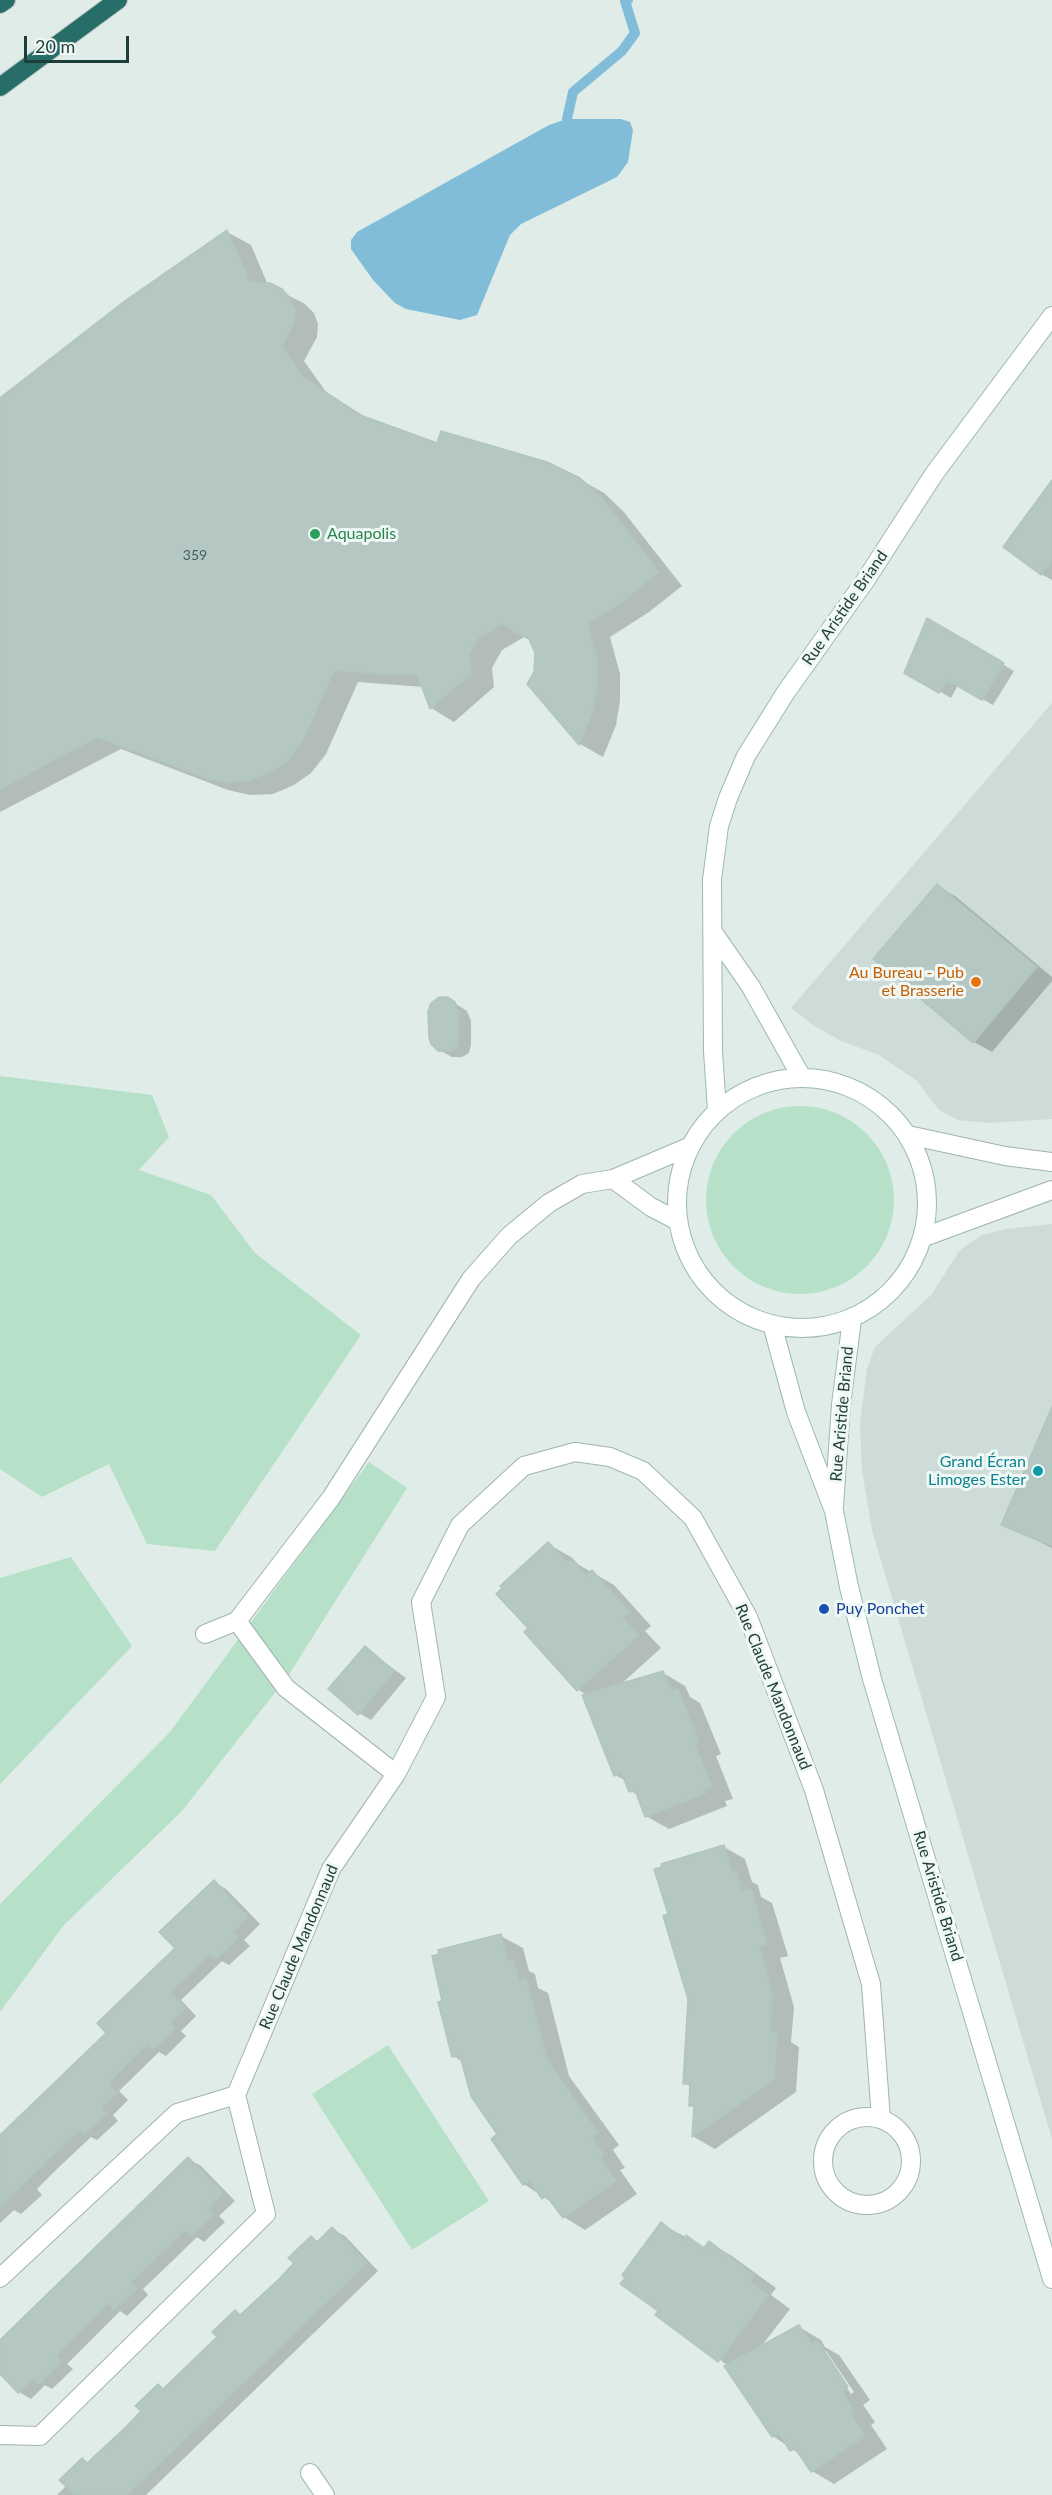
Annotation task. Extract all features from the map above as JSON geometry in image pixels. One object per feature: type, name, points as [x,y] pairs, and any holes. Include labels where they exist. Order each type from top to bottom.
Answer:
[{"type":"highway","points":[[0,4],[6,0]]},
{"type":"highway","points":[[0,87],[118,0]]},
{"type":"street","name":"Rue Aristide Briand","points":[[717,1111],[713,1051],[712,880],[719,826],[728,798],[746,756],[786,692],[865,581],[934,474],[1052,316]]},
{"type":"street","points":[[713,932],[751,987],[802,1078]]},
{"type":"street","points":[[802,1078],[843,1084],[880,1104],[908,1135],[923,1167],[928,1202],[924,1237],[909,1271],[884,1299],[852,1318],[812,1328],[772,1324],[738,1311],[710,1287],[689,1257],[678,1221],[678,1182],[691,1146],[702,1127],[717,1111],[756,1086],[778,1080],[802,1078]]},
{"type":"street","points":[[908,1135],[1005,1156],[1052,1162]]},
{"type":"street","points":[[205,1634],[237,1621],[331,1498],[471,1279],[509,1236],[549,1203],[582,1184],[613,1179],[691,1146]]},
{"type":"street","points":[[613,1179],[651,1207],[678,1221]]},
{"type":"street","points":[[924,1237],[1052,1190]]},
{"type":"street","name":"Rue Aristide Briand","points":[[834,1511],[841,1405],[852,1318]]},
{"type":"street","name":"Rue Aristide Briand","points":[[772,1324],[796,1412],[834,1511],[849,1587],[872,1679],[1052,2279]]},
{"type":"street","name":"Rue Claude Mandonnaud","points":[[237,2095],[331,1869],[396,1774],[436,1697],[421,1602],[460,1525],[524,1466],[575,1452],[610,1458],[643,1471],[693,1518],[748,1617],[814,1790],[871,1984],[881,2119]]},
{"type":"street","points":[[237,1621],[286,1688],[396,1774]]},
{"type":"street","points":[[0,2278],[177,2113],[237,2095],[266,2214],[40,2436],[0,2435]]},
{"type":"street","points":[[866,2116],[881,2119],[894,2126],[904,2136],[910,2149],[912,2163],[909,2177],[897,2194],[878,2205],[849,2202],[837,2194],[828,2182],[823,2168],[823,2153],[838,2128],[851,2120],[866,2116]]},
{"type":"street","points":[[310,2473],[325,2495]]},
{"type":"shaded area","points":[[1052,703],[1052,1119],[987,1123],[958,1120],[939,1110],[916,1080],[879,1055],[841,1041],[813,1025],[791,1008]]},
{"type":"shaded area","points":[[1052,1224],[1052,2139],[872,1530],[862,1471],[860,1424],[867,1369],[875,1347],[931,1295],[960,1250],[982,1235],[1006,1229]]},
{"type":"green space","points":[[0,1076],[152,1095],[169,1137],[139,1170],[211,1195],[255,1253],[361,1335],[215,1551],[147,1544],[109,1464],[42,1497],[0,1469]]},
{"type":"green space","points":[[791,1106],[809,1106],[836,1113],[867,1133],[887,1164],[894,1200],[887,1236],[867,1267],[836,1287],[809,1294],[791,1294],[756,1283],[740,1273],[727,1260],[710,1227],[706,1209],[706,1191],[717,1156],[727,1140],[740,1127],[773,1110]]},
{"type":"green space","points":[[369,1462],[407,1488],[288,1676],[182,1811],[63,1926],[0,2012],[0,1904],[170,1732]]},
{"type":"green space","points":[[71,1557],[132,1646],[0,1784],[0,1578]]},
{"type":"green space","points":[[388,2045],[489,2201],[412,2250],[312,2094]]},
{"type":"water","points":[[567,119],[621,119],[630,122],[633,130],[628,162],[617,177],[521,224],[510,235],[477,315],[460,320],[406,309],[395,303],[373,280],[351,249],[351,240],[357,232],[549,125]]},
{"type":"building","name":"Aquapolis","points":[[227,230],[250,282],[270,283],[282,289],[290,298],[295,310],[294,323],[282,347],[303,377],[360,415],[437,443],[441,431],[547,462],[580,478],[600,496],[659,572],[626,599],[588,623],[597,660],[597,687],[593,711],[579,745],[527,684],[534,672],[535,653],[529,639],[502,624],[479,637],[469,654],[471,674],[430,709],[417,674],[334,670],[303,740],[288,760],[270,772],[248,781],[226,782],[203,777],[97,737],[0,789],[0,398],[126,300]]},
{"type":"building","points":[[1052,480],[1052,560],[1041,575],[1003,547]]},
{"type":"building","points":[[927,618],[1004,663],[982,700],[947,680],[939,693],[904,673]]},
{"type":"building","points":[[937,884],[1037,967],[973,1043],[873,959]]},
{"type":"building","points":[[439,997],[448,997],[455,1002],[459,1013],[457,1047],[449,1051],[438,1051],[431,1044],[429,1037],[428,1011],[431,1003]]},
{"type":"building","name":"Grand Écran Limoges Ester","points":[[1052,1407],[1052,1546],[1001,1525]]},
{"type":"building","points":[[548,1542],[568,1563],[572,1559],[586,1576],[592,1570],[630,1613],[623,1618],[639,1635],[577,1691],[524,1632],[528,1628],[496,1594],[502,1588],[500,1586]]},
{"type":"building","points":[[365,1646],[394,1671],[358,1715],[328,1689]]},
{"type":"building","points":[[663,1671],[671,1691],[678,1689],[699,1741],[694,1743],[712,1786],[704,1789],[706,1793],[645,1817],[635,1790],[629,1792],[621,1772],[614,1776],[582,1695]]},
{"type":"building","points":[[724,1845],[732,1872],[736,1871],[742,1892],[751,1889],[767,1944],[759,1946],[772,1993],[770,2032],[777,2033],[774,2080],[692,2137],[694,2106],[689,2106],[690,2084],[683,2084],[688,1999],[663,1916],[668,1914],[654,1869],[662,1867],[661,1864]]},
{"type":"building","points":[[214,1880],[248,1917],[233,1932],[238,1938],[216,1959],[210,1954],[170,1992],[185,2008],[170,2023],[175,2029],[153,2050],[147,2044],[108,2083],[117,2093],[101,2107],[107,2113],[84,2134],[79,2130],[0,2206],[0,2135],[106,2033],[97,2023],[175,1948],[159,1932]]},
{"type":"building","points":[[501,1934],[508,1962],[513,1960],[519,1981],[526,1979],[548,2061],[598,2133],[592,2137],[604,2155],[600,2158],[616,2181],[563,2218],[546,2195],[542,2199],[530,2181],[523,2185],[491,2139],[497,2134],[471,2096],[460,2056],[452,2057],[438,2002],[442,2001],[432,1956],[439,1954],[438,1950]]},
{"type":"building","points":[[188,2157],[223,2193],[208,2208],[213,2214],[191,2236],[185,2230],[131,2282],[137,2288],[114,2310],[108,2303],[56,2356],[61,2362],[39,2384],[33,2378],[18,2393],[0,2374],[0,2340]]},
{"type":"building","points":[[661,2222],[684,2240],[686,2235],[704,2248],[709,2241],[754,2275],[750,2281],[768,2295],[718,2362],[655,2315],[658,2311],[620,2284],[625,2278],[622,2275]]},
{"type":"building","points":[[332,2227],[367,2263],[127,2495],[75,2495],[59,2480],[82,2458],[87,2463],[126,2427],[141,2411],[135,2406],[158,2384],[163,2389],[217,2337],[212,2332],[235,2310],[240,2315],[279,2279],[294,2263],[288,2258],[311,2236],[317,2242]]},
{"type":"building","points":[[799,2325],[811,2344],[817,2340],[848,2387],[842,2391],[853,2409],[850,2412],[865,2436],[811,2472],[795,2448],[790,2451],[779,2433],[772,2437],[724,2366]]},
{"type":"waterway","points":[[567,119],[573,92],[622,51],[635,33],[625,1],[628,0]]},
{"type":"place","name":"Aquapolis","points":[[315,534]]},
{"type":"place","name":"Au Bureau - Pub et Brasserie","points":[[976,982]]},
{"type":"place","name":"Grand Écran Limoges Ester","points":[[1038,1471]]},
{"type":"place","name":"Puy Ponchet","points":[[824,1609]]}]
